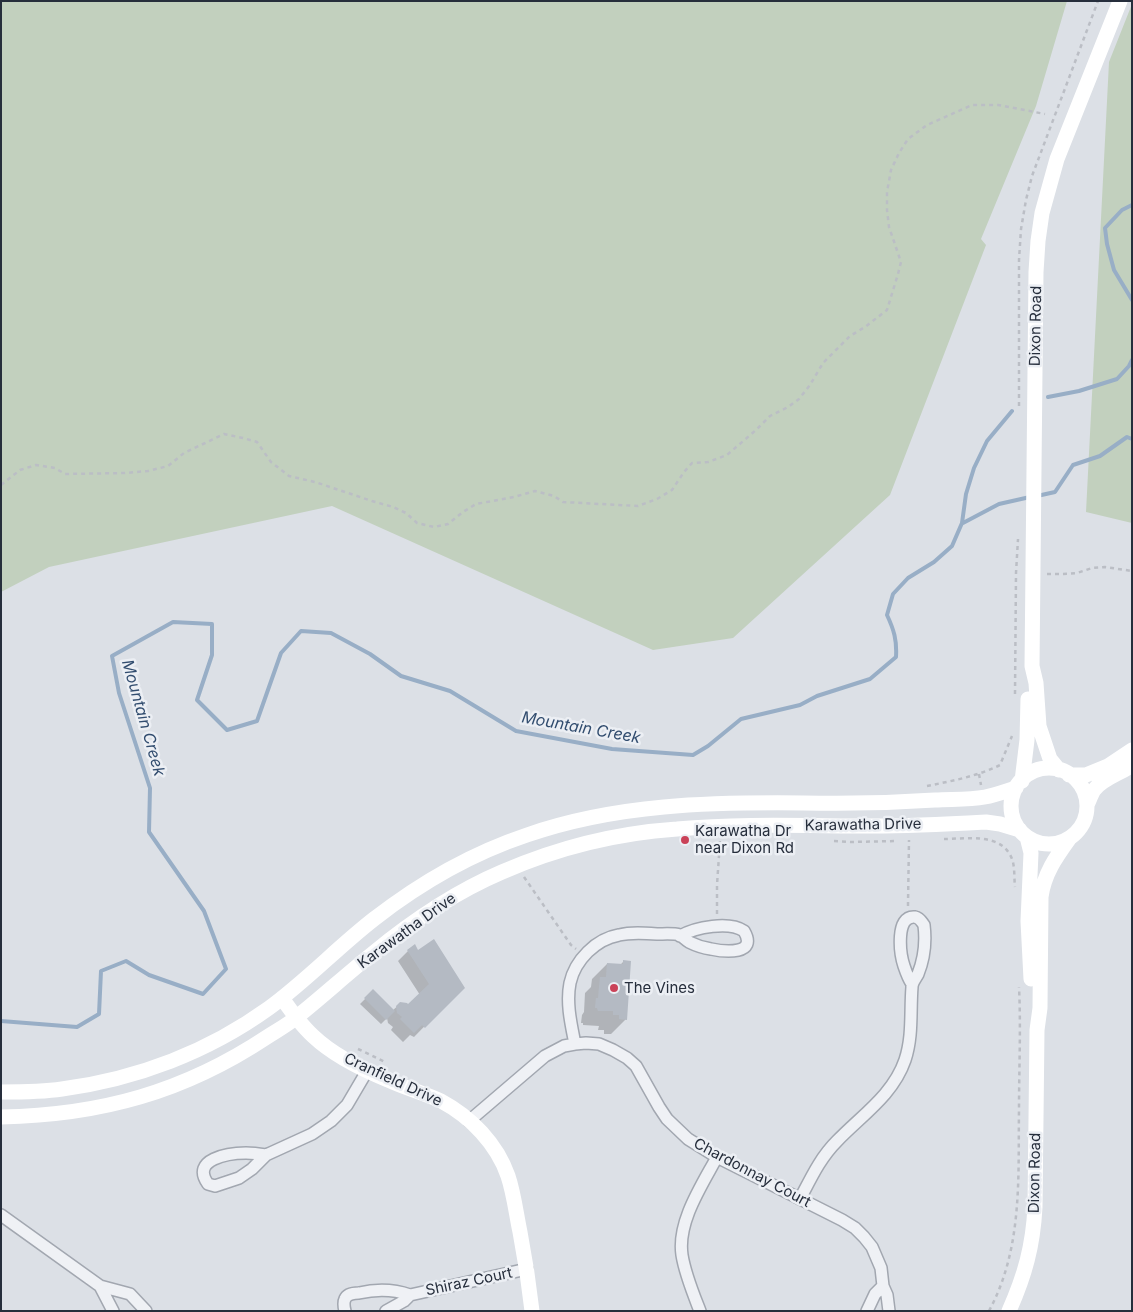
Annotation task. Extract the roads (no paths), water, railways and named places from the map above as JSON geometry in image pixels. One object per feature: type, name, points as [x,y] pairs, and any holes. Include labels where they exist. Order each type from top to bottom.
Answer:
[{"type":"main road","name":"Dixon Road","points":[[1064,772],[1050,759],[1038,726],[1036,683],[1032,666],[1036,272],[1038,241],[1042,213],[1057,159],[1120,1]]},
{"type":"main road","name":"Dixon Road","points":[[1019,784],[1027,740],[1028,680],[1032,666]]},
{"type":"main road","points":[[1064,772],[1086,774],[1108,766],[1132,750]]},
{"type":"main road","points":[[1087,806],[1094,790],[1105,780],[1132,765]]},
{"type":"main road","points":[[1052,768],[1074,777],[1082,786],[1087,806],[1084,821],[1078,831],[1069,839],[1045,844],[1036,842],[1024,834],[1014,819],[1011,806],[1014,793],[1019,784],[1031,773],[1052,768]]},
{"type":"main road","name":"Karawatha Drive","points":[[1,1092],[59,1089],[88,1085],[133,1074],[180,1058],[223,1038],[268,1009],[374,919],[423,885],[489,850],[557,825],[615,812],[643,809],[750,803],[858,804],[982,797],[1019,784]]},
{"type":"main road","name":"Karawatha Drive","points":[[1,1117],[36,1116],[106,1106],[156,1092],[206,1072],[242,1053],[296,1018],[372,954],[423,916],[462,892],[501,872],[533,859],[586,844],[676,828],[735,826],[877,826],[986,822],[1000,824],[1024,834]]},
{"type":"main road","name":"Dixon Road","points":[[1024,834],[1031,853],[1028,921],[1032,992],[1037,1030]]},
{"type":"main road","name":"Dixon Road","points":[[1009,1311],[1028,1260],[1034,1233],[1036,1207],[1037,1030],[1040,1008],[1042,890],[1049,869],[1069,839]]},
{"type":"main road","name":"Cranfield Drive","points":[[282,998],[296,1018],[312,1035],[343,1059],[367,1071],[441,1101],[456,1110],[480,1130],[493,1146],[507,1175],[513,1194],[527,1269],[532,1311]]},
{"type":"street","points":[[800,1199],[822,1159],[836,1141],[884,1096],[892,1086],[905,1060],[910,1036],[912,984],[901,955],[901,939],[903,922],[907,918],[912,917],[922,921],[924,954],[918,975],[912,984]]},
{"type":"street","points":[[575,1044],[569,1013],[568,998],[570,984],[574,972],[584,956],[599,944],[617,935],[648,933],[680,936],[689,942],[710,949],[737,951],[745,948],[748,940],[744,931],[736,928],[709,926],[688,931],[680,936]]},
{"type":"street","name":"Chardonnay Court","points":[[469,1121],[545,1056],[564,1046],[586,1043],[599,1044],[613,1050],[636,1066],[667,1119],[688,1139],[716,1157],[855,1228],[864,1237],[877,1257],[881,1268],[889,1311]]},
{"type":"street","points":[[266,1155],[232,1154],[216,1158],[204,1168],[202,1172],[204,1179],[208,1184],[216,1186],[239,1178],[252,1169],[266,1155],[312,1134],[331,1121],[346,1105],[367,1071]]},
{"type":"street","points":[[700,1311],[683,1263],[681,1240],[687,1216],[716,1157]]},
{"type":"street","points":[[1,1215],[100,1286],[130,1294],[146,1311]]},
{"type":"street","name":"Shiraz Court","points":[[386,1311],[404,1301],[410,1295],[527,1269]]},
{"type":"street","points":[[100,1286],[112,1311]]},
{"type":"street","points":[[867,1311],[876,1294],[883,1286]]},
{"type":"street","name":"Shiraz Court","points":[[345,1311],[344,1299],[353,1294],[373,1290],[388,1290],[410,1295]]},
{"type":"waterway","name":"Mountain Creek","points":[[1132,205],[1122,210],[1105,228],[1114,270],[1132,300]]},
{"type":"waterway","name":"Mountain Creek","points":[[1048,397],[1079,391],[1117,379],[1132,360]]},
{"type":"waterway","name":"Mountain Creek","points":[[1,1021],[77,1027],[99,1014],[101,971],[126,961],[149,975],[203,994],[226,969],[204,911],[149,832],[150,788],[119,693],[112,656],[173,622],[212,624],[212,655],[197,700],[227,730],[257,721],[281,653],[301,631],[331,633],[370,654],[401,676],[450,691],[516,731],[612,749],[693,755],[708,746],[741,719],[800,705],[817,696],[870,679],[896,657],[895,635],[887,615],[893,594],[908,578],[934,562],[952,546],[962,523],[966,494],[974,468],[987,441],[1012,411]]},
{"type":"waterway","points":[[1037,496],[1055,492],[1073,465],[1100,456],[1127,437],[1132,439]]},
{"type":"waterway","points":[[963,523],[999,504],[1030,497]]},
{"type":"place","name":"Karawatha Dr near Dixon Rd","points":[[685,840]]},
{"type":"place","name":"The Vines","points":[[614,988]]}]
